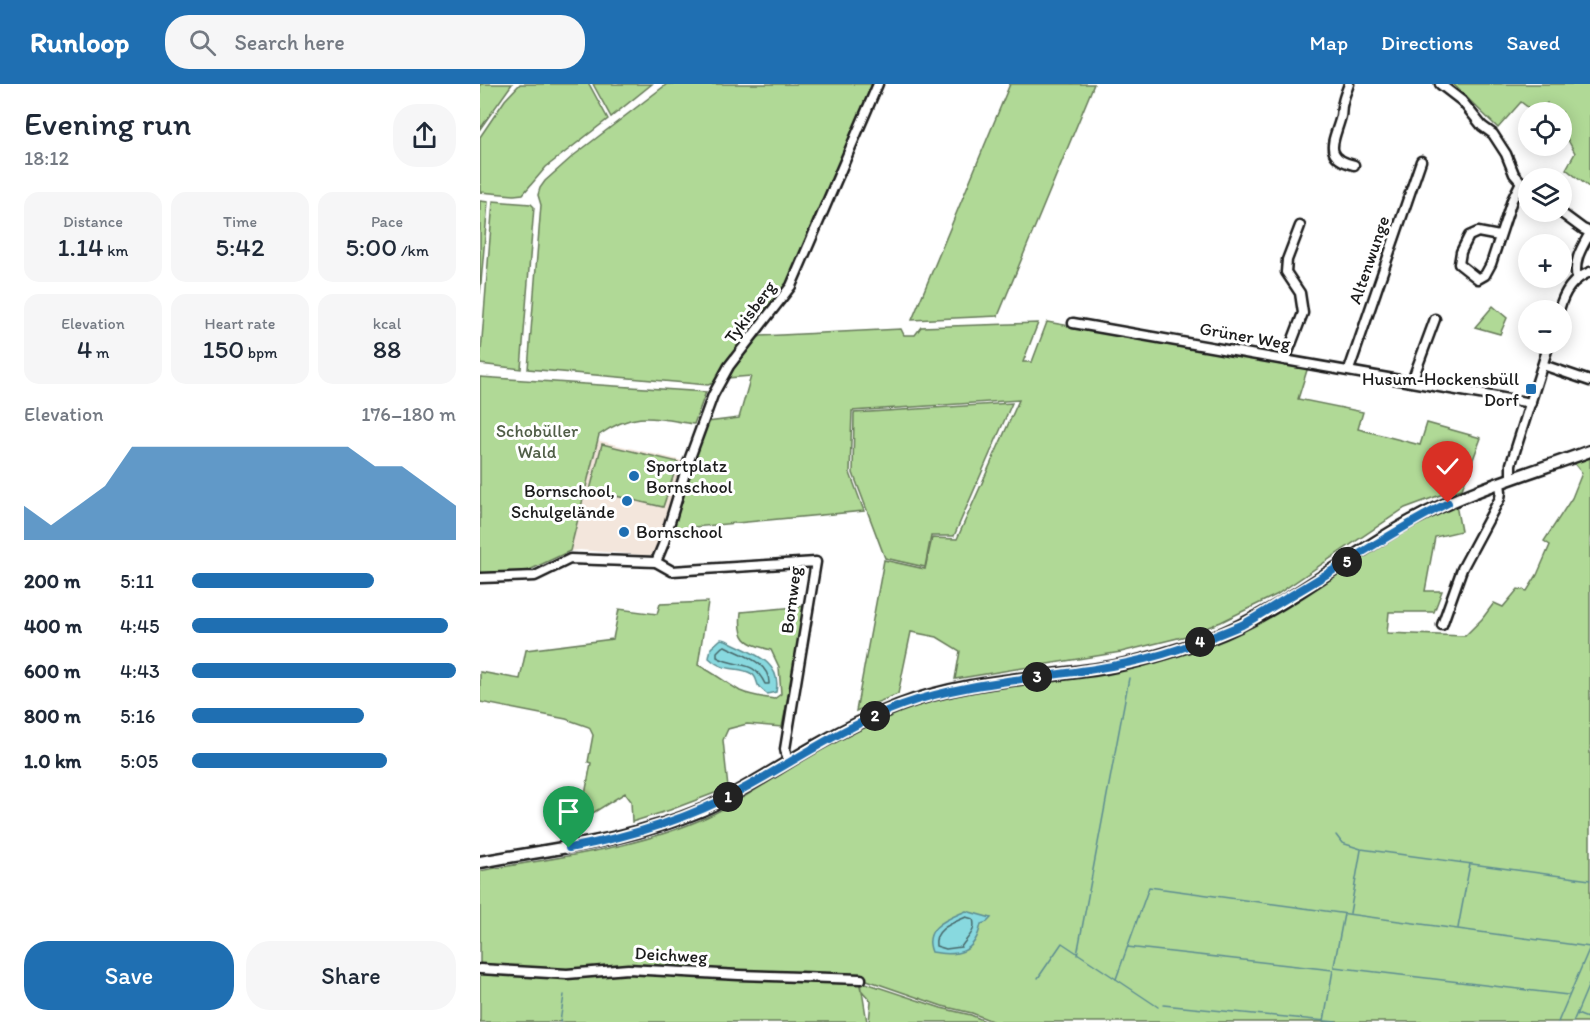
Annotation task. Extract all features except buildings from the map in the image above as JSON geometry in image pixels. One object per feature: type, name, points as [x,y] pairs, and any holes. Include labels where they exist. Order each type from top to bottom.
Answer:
[{"type":"main road","points":[[480,862],[599,843],[685,816],[721,801],[847,729],[903,704],[957,688],[1106,668],[1152,658],[1211,638],[1254,618],[1411,522],[1448,503],[1590,452]]},
{"type":"street","name":"Tykisberg","points":[[656,562],[712,395],[729,366],[791,286],[878,84]]},
{"type":"street","points":[[1349,84],[1332,145],[1338,158],[1354,165]]},
{"type":"street","points":[[1440,84],[1493,134],[1518,179]]},
{"type":"street","name":"Altenwunge","points":[[1349,370],[1421,161]]},
{"type":"street","points":[[1499,236],[1478,232],[1469,236],[1461,252],[1459,264],[1478,279],[1485,275],[1518,188]]},
{"type":"street","points":[[1572,220],[1590,232],[1575,268],[1577,279]]},
{"type":"street","points":[[1286,360],[1303,313],[1300,293],[1286,272],[1287,260],[1300,226]]},
{"type":"street","points":[[1563,300],[1569,287],[1577,279],[1590,272]]},
{"type":"street","points":[[1412,381],[1435,319]]},
{"type":"street","name":"Grüner Weg","points":[[1072,323],[1531,403]]},
{"type":"street","points":[[1442,625],[1462,569],[1500,498],[1546,354]]},
{"type":"street","points":[[1543,365],[1590,381]]},
{"type":"street","name":"Bornweg","points":[[480,578],[535,576],[570,559],[656,562],[672,571],[816,562],[785,749],[788,763]]},
{"type":"street","name":"Deichweg","points":[[480,969],[567,974],[628,969],[861,979]]},
{"type":"shaded area","name":"Bornschool, Schulgelände","points":[[597,440],[683,461],[661,542],[654,556],[570,551]]},
{"type":"green space","points":[[480,84],[512,84],[480,129]]},
{"type":"green space","points":[[520,84],[589,84],[608,119],[546,167],[523,194],[480,192],[480,137],[505,100]]},
{"type":"green space","points":[[593,84],[652,84],[611,117]]},
{"type":"green space","points":[[667,84],[872,84],[790,283],[716,382],[708,385],[528,369],[541,205],[538,195],[540,188],[573,156]]},
{"type":"green space","points":[[1010,84],[1094,84],[998,316],[912,320]]},
{"type":"green space","points":[[1453,84],[1590,84],[1590,188],[1572,174],[1572,168],[1567,168],[1575,153],[1572,147],[1572,102],[1518,102],[1518,105],[1498,128]]},
{"type":"green space","points":[[480,201],[488,202],[480,294]]},
{"type":"green space","points":[[493,201],[531,204],[534,207],[521,369],[480,364]]},
{"type":"green space","points":[[1493,306],[1507,318],[1500,334],[1475,327]]},
{"type":"green space","points":[[1047,322],[1308,367],[1298,399],[1363,412],[1358,429],[1420,445],[1427,423],[1481,438],[1462,489],[1405,508],[1276,595],[1221,622],[1186,636],[1121,652],[955,679],[960,651],[937,637],[911,632],[898,694],[856,711],[884,560],[925,569],[932,538],[957,539],[1019,400],[852,411],[850,473],[864,511],[673,529],[684,486],[707,422],[739,418],[751,376],[726,378],[755,339],[761,336],[901,329],[904,335],[915,335],[921,327],[1038,323],[1023,362],[1032,362]]},
{"type":"green space","name":"Schobüller Wald","points":[[480,377],[706,392],[694,424],[656,418],[635,419],[612,427],[599,435],[570,551],[523,573],[480,574]]},
{"type":"green space","points":[[1012,403],[954,536],[931,536],[925,567],[885,558],[853,473],[854,413]]},
{"type":"green space","name":"Sportplatz Bornschool","points":[[602,444],[678,462],[663,507],[590,490]]},
{"type":"green space","points":[[1590,456],[1590,1022],[994,1022],[858,977],[861,990],[860,981],[987,1022],[869,1022],[871,1001],[862,991],[867,1022],[480,1022],[480,871],[596,851],[654,837],[682,827],[738,801],[820,749],[850,733],[902,710],[932,700],[995,687],[1122,670],[1187,652],[1253,624],[1315,588],[1405,530],[1456,505],[1461,531],[1435,537],[1425,591],[1442,591],[1434,612],[1389,612],[1387,633],[1465,636],[1494,603],[1503,607],[1518,589],[1527,591],[1550,545],[1544,541],[1572,498],[1582,473],[1573,462]]},
{"type":"green space","points":[[708,602],[698,665],[740,691],[774,699],[781,694],[779,667],[771,650],[745,639],[741,629],[741,612],[806,606],[782,727],[747,724],[728,729],[723,740],[728,788],[632,822],[631,801],[625,793],[580,821],[591,763],[588,762],[593,735],[589,727],[566,719],[480,702],[480,672],[520,679],[526,650],[613,639],[619,609],[657,614],[660,604]]},
{"type":"water","points":[[721,639],[753,653],[769,665],[777,681],[776,692],[767,694],[759,687],[752,674],[726,668],[709,658],[711,648]]},
{"type":"water","points":[[966,911],[991,918],[981,924],[970,947],[950,954],[932,952],[931,936],[938,925]]},
{"type":"waterway","points":[[1077,955],[1129,678]]},
{"type":"waterway","points":[[1336,835],[1342,843],[1361,849],[1590,880]]},
{"type":"waterway","points":[[1350,913],[1361,850]]},
{"type":"waterway","points":[[1458,928],[1470,864]]},
{"type":"waterway","points":[[1116,979],[1149,887],[1590,947]]},
{"type":"waterway","points":[[1334,966],[1344,914]]},
{"type":"waterway","points":[[1038,978],[1062,943],[1158,1007]]},
{"type":"waterway","points":[[1127,947],[1333,970]]},
{"type":"waterway","points":[[1558,1022],[1590,947]]},
{"type":"waterway","points":[[1334,967],[1568,995]]},
{"type":"waterway","points":[[1324,1021],[1333,970]]},
{"type":"waterway","points":[[1573,1022],[1590,982]]},
{"type":"waterway","points":[[560,1022],[564,995]]},
{"type":"waterway","points":[[1163,1005],[1336,1022]]},
{"type":"waterway","points":[[1577,1014],[1590,1019]]},
{"type":"place","name":"Husum-Hockensbüll Dorf","points":[[1531,389]]},
{"type":"place","name":"Sportplatz Bornschool","points":[[634,476]]},
{"type":"place","name":"Bornschool, Schulgelände","points":[[627,501]]},
{"type":"place","name":"Bornschool","points":[[624,532]]},
{"type":"route","points":[[569,848],[627,836],[704,809],[740,791],[847,729],[903,704],[957,688],[1106,668],[1152,658],[1211,638],[1244,624],[1389,535],[1448,503]]}]
